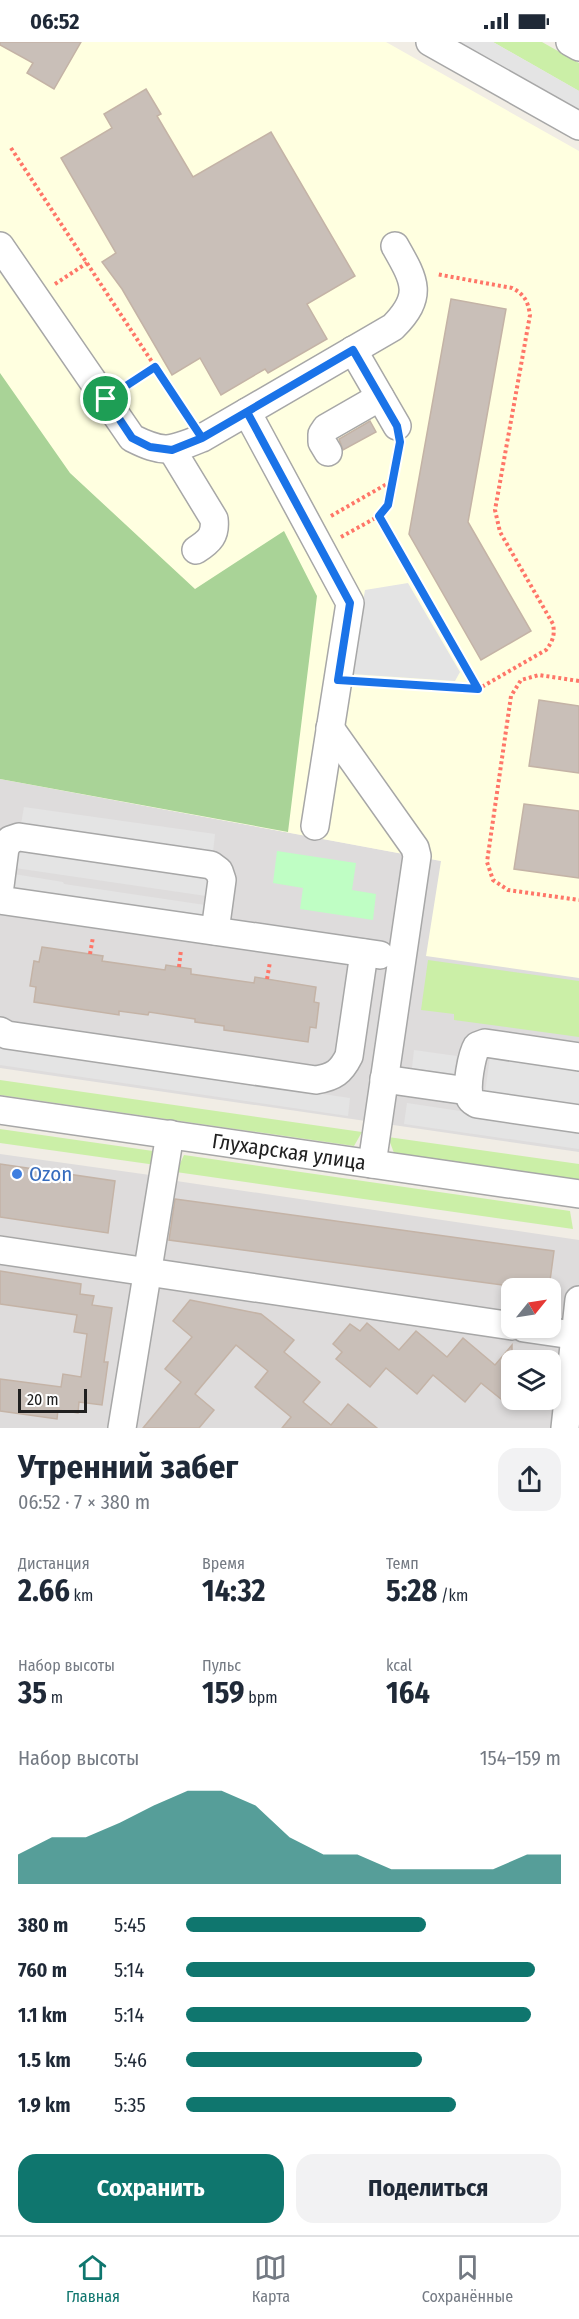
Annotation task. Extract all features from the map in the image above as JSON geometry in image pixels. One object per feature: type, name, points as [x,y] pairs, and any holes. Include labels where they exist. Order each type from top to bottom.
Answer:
[{"type":"street","points":[[430,42],[579,126]]},
{"type":"street","points":[[570,42],[579,47]]},
{"type":"street","points":[[0,246],[132,438],[150,447],[172,450],[202,438],[393,327],[409,312],[414,290],[409,269],[395,246]]},
{"type":"street","points":[[353,350],[397,426]]},
{"type":"street","points":[[328,452],[322,442],[322,434],[326,428],[380,397]]},
{"type":"street","points":[[247,412],[350,603],[315,826]]},
{"type":"street","points":[[172,450],[214,519],[215,531],[212,537],[209,542],[196,550]]},
{"type":"street","points":[[330,728],[414,848],[417,856],[372,1164]]},
{"type":"street","points":[[0,886],[5,848],[10,840],[19,837],[211,865],[219,871],[222,880],[214,931]]},
{"type":"street","points":[[0,900],[402,959]]},
{"type":"street","points":[[0,1030],[7,1035],[316,1080],[331,1078],[342,1069],[349,1056],[364,953]]},
{"type":"street","points":[[579,1057],[485,1043],[477,1046],[473,1053],[468,1091],[470,1099],[477,1104],[579,1119]]},
{"type":"street","points":[[384,1080],[468,1091]]},
{"type":"street","name":"Глухарская улица","points":[[0,1110],[579,1194]]},
{"type":"street","points":[[122,1428],[170,1134]]},
{"type":"street","points":[[0,1250],[501,1324]]},
{"type":"street","points":[[565,1428],[577,1335],[579,1300]]},
{"type":"street","points":[[561,1333],[577,1335]]},
{"type":"path","points":[[11,148],[202,438]]},
{"type":"path","points":[[35,297],[87,263]]},
{"type":"path","points":[[338,680],[478,689],[546,650],[552,643],[554,633],[553,624],[500,532],[495,510],[530,315],[529,303],[522,293],[512,288],[409,269]]},
{"type":"path","points":[[106,399],[155,367]]},
{"type":"path","points":[[315,539],[379,516],[388,505],[400,442],[397,426]]},
{"type":"path","points":[[315,539],[393,481]]},
{"type":"path","points":[[379,516],[478,689]]},
{"type":"path","points":[[579,681],[539,675],[521,680],[511,696],[487,862],[493,880],[508,890],[579,900]]},
{"type":"shaded area","points":[[0,42],[386,42],[579,151],[579,978],[426,956],[441,861],[0,779]]},
{"type":"shaded area","points":[[455,42],[493,42],[579,91],[579,112]]},
{"type":"shaded area","points":[[408,583],[460,672],[455,681],[351,674],[365,590]]},
{"type":"shaded area","points":[[579,640],[579,1152],[0,1068],[0,779],[441,861]]},
{"type":"shaded area","points":[[24,807],[215,834],[213,852],[21,824]]},
{"type":"shaded area","points":[[17,850],[209,878],[206,896],[15,868]]},
{"type":"shaded area","points":[[14,874],[64,884],[205,905],[203,921],[11,893]]},
{"type":"shaded area","points":[[0,1047],[350,1098],[348,1116],[0,1065]]},
{"type":"shaded area","points":[[414,1050],[457,1056],[454,1074],[412,1068]]},
{"type":"shaded area","points":[[490,1057],[579,1069],[579,1107],[485,1093]]},
{"type":"shaded area","points":[[407,1103],[579,1129],[579,1149],[404,1124]]},
{"type":"shaded area","points":[[0,1154],[150,1175],[141,1256],[0,1235]]},
{"type":"shaded area","points":[[156,1178],[579,1240],[579,1428],[0,1428],[0,1242],[144,1264]]},
{"type":"green space","points":[[493,42],[542,42],[579,63],[579,91]]},
{"type":"green space","points":[[0,373],[70,473],[195,589],[284,531],[317,596],[288,832],[0,779]]},
{"type":"green space","points":[[277,851],[356,863],[352,890],[376,894],[373,920],[300,909],[303,888],[273,883]]},
{"type":"green space","points":[[428,960],[579,981],[579,1037],[454,1020],[454,1014],[421,1010]]},
{"type":"green space","points":[[0,1080],[362,1132],[354,1146],[0,1095]]},
{"type":"green space","points":[[0,1129],[153,1151],[156,1165],[0,1143]]},
{"type":"green space","points":[[388,1137],[579,1164],[579,1180],[394,1153]]},
{"type":"green space","points":[[184,1155],[570,1211],[573,1229],[176,1172]]},
{"type":"building","points":[[0,42],[81,42],[54,89],[27,73],[33,63],[0,45]]},
{"type":"building","points":[[146,89],[161,114],[157,116],[193,177],[271,132],[355,276],[307,304],[327,339],[268,373],[265,369],[221,395],[200,358],[172,375],[122,289],[102,262],[116,253],[61,158],[112,128],[104,114]]},
{"type":"building","points":[[451,299],[506,309],[468,522],[531,631],[481,660],[409,534]]},
{"type":"building","points":[[370,421],[376,432],[343,450],[339,439]]},
{"type":"building","points":[[539,700],[579,706],[579,773],[529,766]]},
{"type":"building","points":[[524,804],[579,811],[579,878],[514,869]]},
{"type":"building","points":[[42,947],[103,956],[102,961],[165,970],[166,965],[191,969],[191,974],[254,983],[255,977],[316,987],[314,1002],[319,1003],[316,1028],[310,1027],[308,1042],[224,1030],[224,1026],[195,1022],[195,1019],[149,1012],[148,1015],[119,1011],[119,1015],[34,1002],[36,987],[30,986],[34,961],[39,962]]},
{"type":"building","points":[[0,1164],[115,1181],[108,1233],[0,1217]]},
{"type":"building","points":[[175,1199],[554,1251],[550,1278],[501,1278],[501,1285],[169,1240]]},
{"type":"building","points":[[0,1271],[81,1284],[80,1294],[94,1296],[92,1305],[112,1308],[104,1362],[108,1362],[102,1405],[79,1402],[78,1413],[58,1410],[57,1419],[0,1411],[0,1379],[61,1387],[63,1374],[81,1377],[87,1334],[74,1332],[77,1315],[0,1304]]},
{"type":"building","points":[[190,1300],[261,1314],[294,1340],[284,1352],[320,1382],[303,1402],[331,1425],[348,1404],[377,1428],[282,1428],[291,1417],[255,1387],[268,1371],[236,1345],[195,1394],[214,1410],[199,1428],[143,1428],[181,1382],[165,1369],[192,1337],[173,1321]]},
{"type":"building","points":[[367,1323],[399,1350],[416,1331],[447,1357],[463,1338],[495,1365],[501,1358],[501,1399],[481,1383],[465,1402],[433,1375],[417,1394],[386,1368],[370,1387],[336,1359],[342,1352],[333,1344],[350,1324],[360,1331]]},
{"type":"place","name":"Ozon","points":[[17,1174]]},
{"type":"route","points":[[106,399],[132,438],[150,447],[172,450],[202,438],[247,412],[350,603],[338,680],[478,689],[379,516],[388,505],[400,442],[397,426],[353,350],[202,438],[155,367],[106,399]]}]
